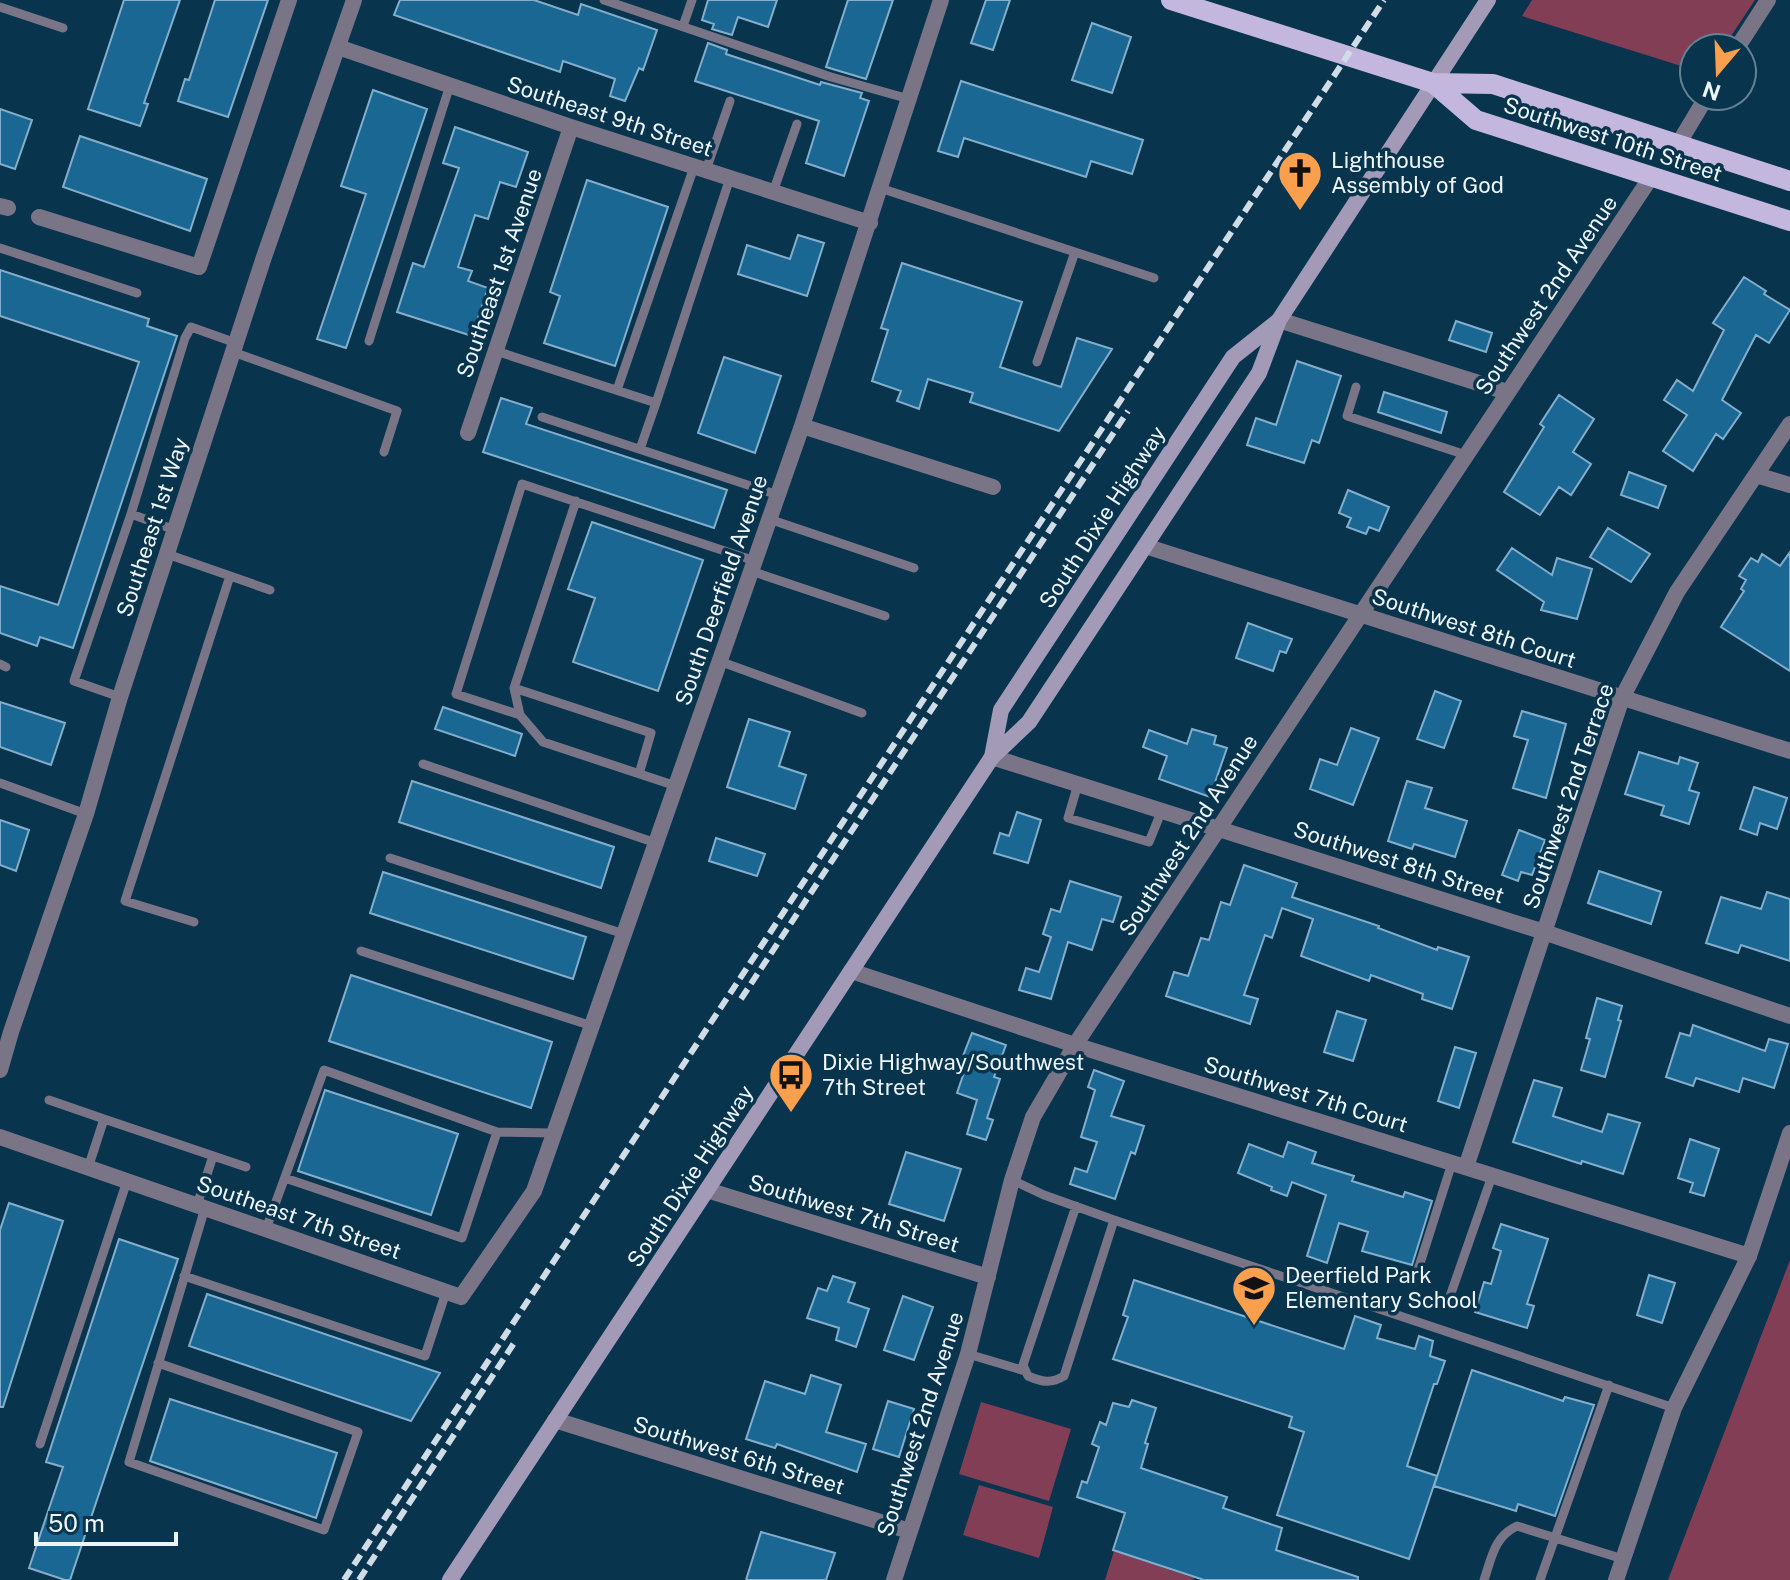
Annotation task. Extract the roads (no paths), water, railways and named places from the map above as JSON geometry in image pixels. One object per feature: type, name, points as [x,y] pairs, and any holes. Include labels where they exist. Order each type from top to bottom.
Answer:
[{"type":"main road","name":"South Dixie Highway","points":[[450,1580],[992,757],[1029,722],[1259,373],[1279,320],[1488,0]]},
{"type":"main road","name":"Southwest 10th Street","points":[[1183,2],[1433,83],[1493,84],[1790,181]]},
{"type":"main road","name":"Southwest 10th Street","points":[[1433,83],[1476,120],[1790,221]]},
{"type":"main road","name":"South Dixie Highway","points":[[992,757],[1001,710],[1233,357],[1279,320]]},
{"type":"street","points":[[39,217],[199,267],[289,0]]},
{"type":"street","name":"Southeast 1st Way","points":[[0,1070],[5,1030],[86,814],[120,697],[234,347],[354,0]]},
{"type":"street","name":"South Deerfield Avenue","points":[[446,1292],[461,1297],[534,1191],[802,426],[941,0]]},
{"type":"street","points":[[1747,32],[1768,0]]},
{"type":"street","name":"Southeast 9th Street","points":[[338,47],[571,127],[870,223]]},
{"type":"street","points":[[1677,146],[1697,112]]},
{"type":"street","name":"Southeast 1st Avenue","points":[[468,433],[571,127]]},
{"type":"street","name":"Southwest 2nd Avenue","points":[[894,1580],[968,1354],[1012,1180],[1033,1117],[1075,1045],[1651,177]]},
{"type":"street","points":[[1279,320],[1507,392]]},
{"type":"street","name":"Southwest 2nd Terrace","points":[[1459,1165],[1544,932],[1622,698],[1677,592],[1790,424]]},
{"type":"street","points":[[802,426],[993,487]]},
{"type":"street","points":[[1756,475],[1790,485]]},
{"type":"street","name":"Southwest 8th Court","points":[[1145,546],[1790,751]]},
{"type":"street","name":"Southwest 8th Street","points":[[992,757],[1544,932],[1790,1016]]},
{"type":"street","name":"Southwest 7th Court","points":[[851,971],[1075,1045],[1749,1256]]},
{"type":"street","points":[[1616,1580],[1674,1408],[1749,1256],[1790,1133]]},
{"type":"street","name":"Southeast 7th Street","points":[[0,1137],[446,1292]]},
{"type":"street","name":"Southwest 7th Street","points":[[707,1190],[988,1277]]},
{"type":"street","name":"Southwest 6th Street","points":[[555,1420],[909,1531]]},
{"type":"lane","points":[[604,0],[831,77],[909,99]]},
{"type":"lane","points":[[683,26],[692,0]]},
{"type":"lane","points":[[0,7],[63,28]]},
{"type":"lane","points":[[369,341],[450,85]]},
{"type":"lane","points":[[617,390],[700,168],[730,101]]},
{"type":"lane","points":[[773,192],[797,124]]},
{"type":"lane","points":[[640,449],[730,178]]},
{"type":"lane","points":[[880,188],[1154,278]]},
{"type":"lane","points":[[0,248],[137,293]]},
{"type":"lane","points":[[1037,362],[1075,252]]},
{"type":"lane","points":[[120,697],[74,681],[191,327],[397,411],[384,452]]},
{"type":"lane","points":[[496,351],[656,403]]},
{"type":"lane","points":[[1356,387],[1347,416],[1466,455]]},
{"type":"lane","points":[[542,417],[778,495]]},
{"type":"lane","points":[[520,715],[456,694],[522,484],[576,501],[885,616]]},
{"type":"lane","points":[[576,501],[514,688],[520,715],[543,742],[676,786]]},
{"type":"lane","points":[[131,514],[175,530]]},
{"type":"lane","points":[[769,519],[914,568]]},
{"type":"lane","points":[[167,554],[270,590]]},
{"type":"lane","points":[[194,922],[125,901],[230,576]]},
{"type":"lane","points":[[719,661],[862,713]]},
{"type":"lane","points":[[514,688],[651,733],[639,774]]},
{"type":"lane","points":[[423,764],[656,843]]},
{"type":"lane","points":[[0,783],[86,814]]},
{"type":"lane","points":[[1078,784],[1068,818],[1149,842],[1162,810]]},
{"type":"lane","points":[[390,858],[624,934]]},
{"type":"lane","points":[[361,951],[592,1026]]},
{"type":"lane","points":[[266,1229],[324,1070],[497,1132],[554,1133]]},
{"type":"lane","points":[[49,1100],[246,1167]]},
{"type":"lane","points":[[88,1168],[104,1119]]},
{"type":"lane","points":[[285,1178],[462,1238],[497,1132]]},
{"type":"lane","points":[[158,1363],[358,1432],[324,1530],[129,1462],[158,1363],[184,1276],[213,1156]]},
{"type":"lane","points":[[1416,1276],[1459,1165]]},
{"type":"lane","points":[[1448,1302],[1492,1176]]},
{"type":"lane","points":[[1012,1180],[1114,1220],[1674,1408]]},
{"type":"lane","points":[[40,1444],[127,1181]]},
{"type":"lane","points":[[1076,1206],[1023,1365],[1028,1376],[1041,1381],[1055,1382],[1064,1376],[1114,1220]]},
{"type":"lane","points":[[184,1276],[425,1356],[446,1292]]},
{"type":"lane","points":[[968,1354],[1025,1371]]},
{"type":"lane","points":[[1540,1580],[1609,1385]]},
{"type":"lane","points":[[1484,1580],[1496,1542],[1503,1533],[1517,1526],[1623,1559]]},
{"type":"railway","points":[[344,1580],[1384,0]]},
{"type":"railway","points":[[741,999],[1128,411]]},
{"type":"railway","points":[[359,1580],[514,1343]]},
{"type":"place","name":"Lighthouse Assembly of God","points":[[1300,212]]},
{"type":"place","name":"Dixie Highway/Southwest 7th Street","points":[[791,1114]]},
{"type":"place","name":"Deerfield Park Elementary School","points":[[1254,1327]]}]
